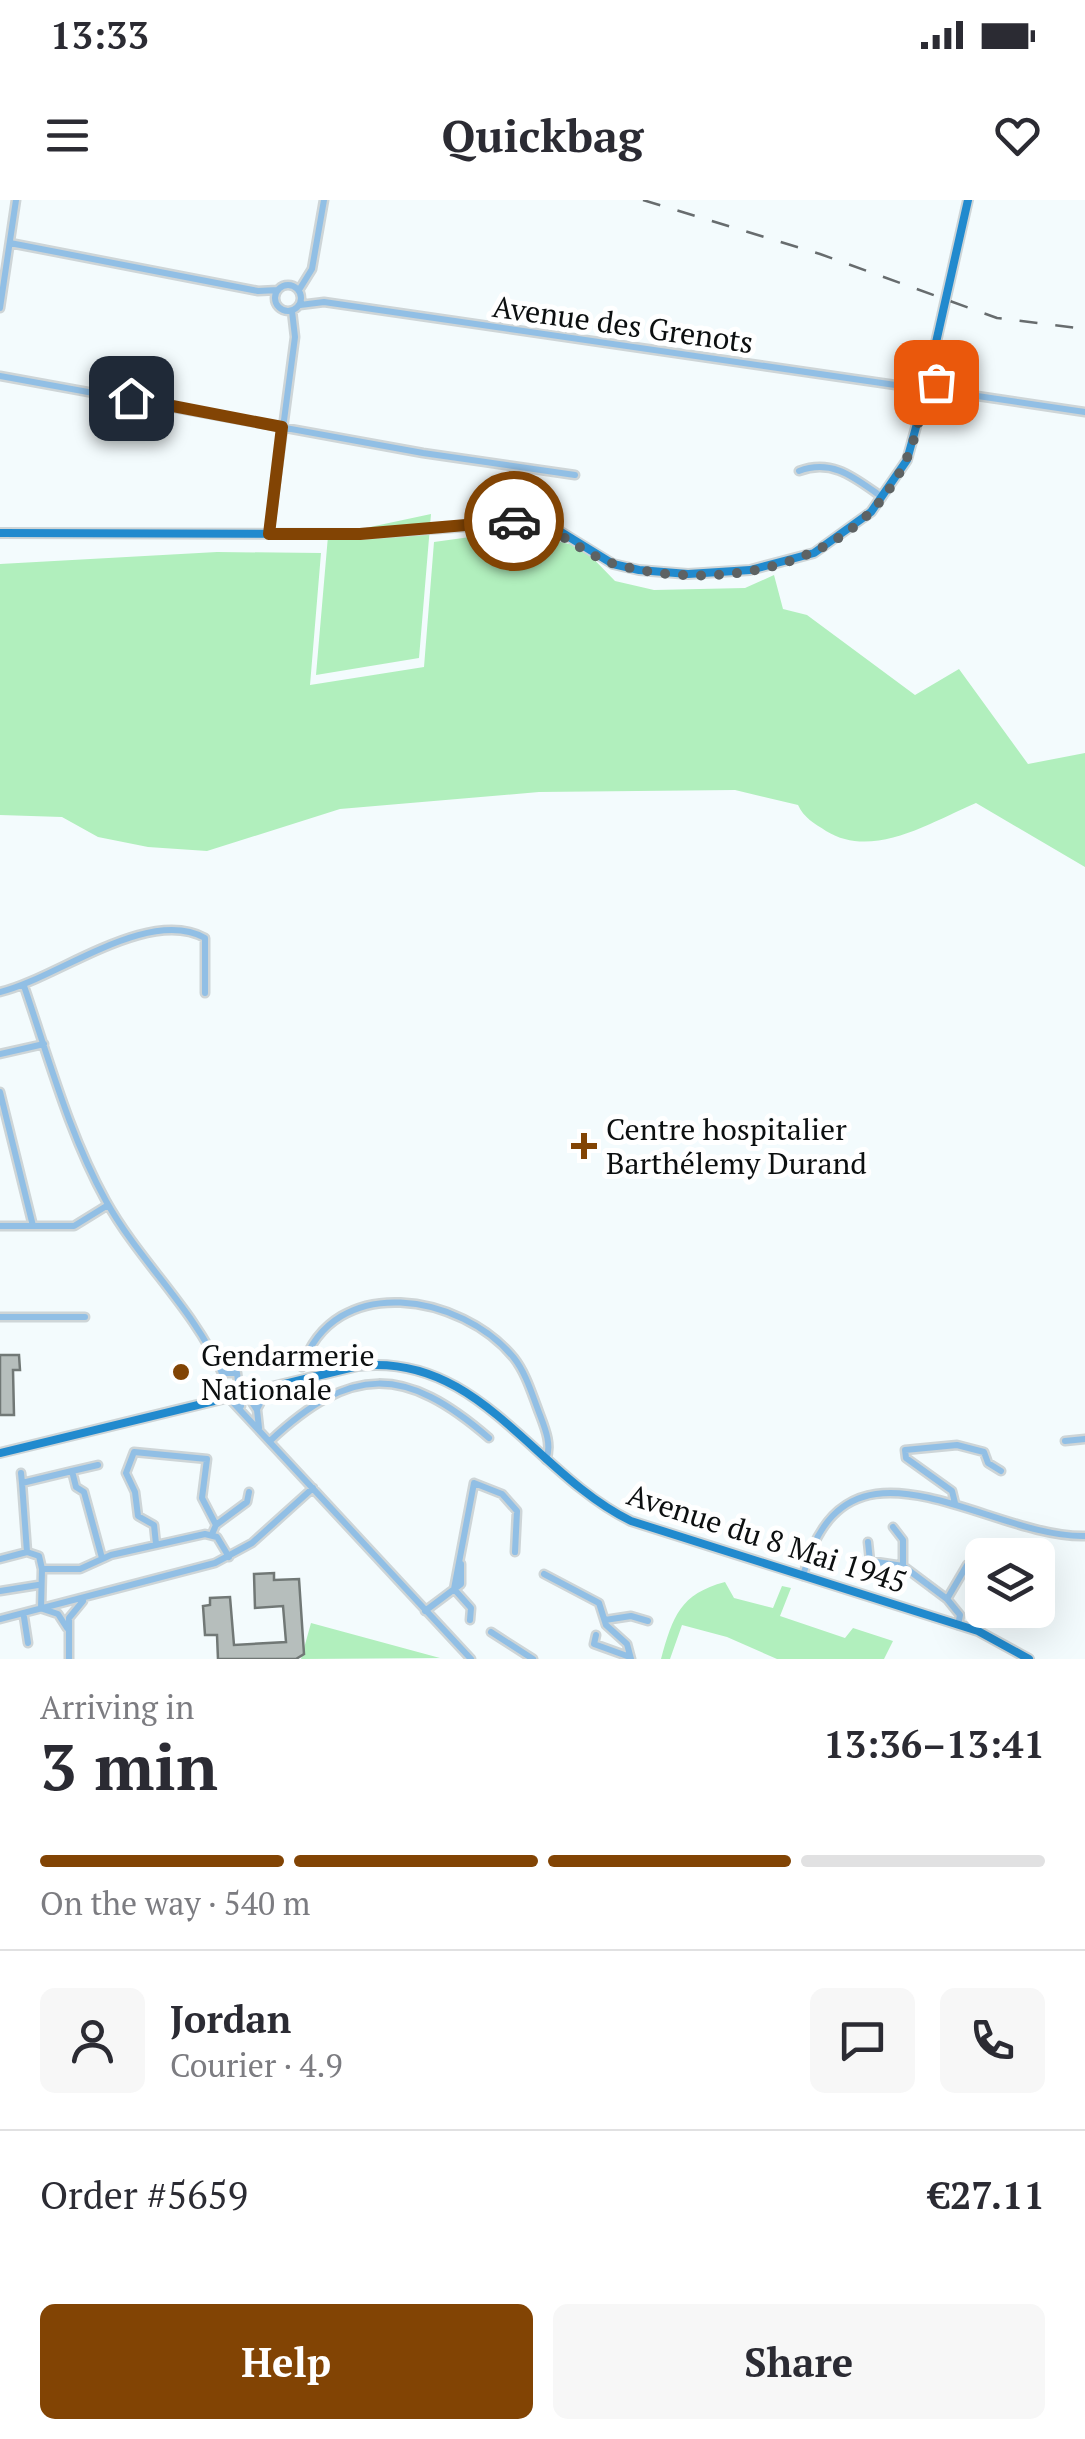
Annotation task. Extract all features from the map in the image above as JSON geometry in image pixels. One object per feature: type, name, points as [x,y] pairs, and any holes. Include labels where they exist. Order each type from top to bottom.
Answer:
[{"type":"main road","points":[[0,533],[360,534],[527,522],[561,532],[613,564],[714,574],[771,566],[814,553],[856,526],[883,498],[906,460],[924,398],[937,390],[928,378],[968,200]]},
{"type":"main road","points":[[924,398],[916,388],[920,379],[928,378]]},
{"type":"main road","points":[[0,541],[19,536]]},
{"type":"main road","name":"Avenue du 8 Mai 1945","points":[[0,1453],[358,1366],[392,1364],[424,1369],[475,1398],[587,1495],[631,1521],[958,1625],[999,1640],[1029,1659]]},
{"type":"street","points":[[0,308],[16,200]]},
{"type":"street","points":[[258,291],[280,309],[292,311],[300,305],[304,279],[312,270],[324,200]]},
{"type":"street","points":[[10,244],[258,291],[278,290],[304,279]]},
{"type":"street","points":[[290,285],[300,292]]},
{"type":"street","points":[[275,302],[278,290]]},
{"type":"street","name":"Avenue des Grenots","points":[[300,292],[324,302],[916,388]]},
{"type":"street","name":"Avenue des Grenots","points":[[300,305],[324,302]]},
{"type":"street","points":[[269,534],[296,326],[292,311]]},
{"type":"street","points":[[0,376],[576,475]]},
{"type":"street","points":[[937,390],[1085,412]]},
{"type":"street","points":[[799,471],[814,465],[846,472],[883,498]]},
{"type":"street","points":[[0,992],[24,986],[146,932],[204,938],[205,993]]},
{"type":"street","points":[[24,986],[85,1160],[108,1206],[201,1328],[222,1373],[238,1374],[243,1393],[241,1406]]},
{"type":"street","points":[[0,1054],[44,1044]]},
{"type":"street","points":[[0,1092],[3,1118],[32,1226]]},
{"type":"street","points":[[0,1226],[74,1226],[108,1206]]},
{"type":"street","points":[[302,1367],[330,1325],[357,1308],[412,1302],[464,1318],[518,1362],[547,1437],[546,1460]]},
{"type":"street","points":[[0,1317],[84,1317]]},
{"type":"street","points":[[270,1441],[326,1396],[354,1387],[388,1384],[441,1400],[489,1438]]},
{"type":"street","points":[[257,1410],[268,1388]]},
{"type":"street","points":[[243,1393],[257,1410],[260,1428]]},
{"type":"street","points":[[226,1396],[241,1406],[471,1659]]},
{"type":"street","points":[[1065,1442],[1085,1439]]},
{"type":"street","points":[[954,1504],[952,1491],[906,1458],[908,1448],[964,1446],[984,1452],[988,1463],[1001,1470]]},
{"type":"street","points":[[156,1544],[154,1524],[138,1516],[136,1492],[126,1473],[134,1452],[208,1459],[202,1498],[216,1525]]},
{"type":"street","points":[[22,1483],[98,1465]]},
{"type":"street","points":[[72,1471],[76,1487],[84,1492],[102,1558]]},
{"type":"street","points":[[20,1473],[27,1552]]},
{"type":"street","points":[[425,1611],[461,1584],[474,1483],[502,1494],[517,1511],[515,1552]]},
{"type":"street","points":[[0,1619],[186,1573],[228,1557],[252,1543],[314,1488]]},
{"type":"street","points":[[803,1576],[826,1526],[858,1500],[904,1491],[1038,1532],[1085,1536]]},
{"type":"street","points":[[212,1534],[216,1525],[248,1502],[249,1492]]},
{"type":"street","points":[[893,1527],[902,1540],[904,1566]]},
{"type":"street","points":[[212,1534],[228,1557]]},
{"type":"street","points":[[42,1569],[80,1570],[102,1558],[212,1534]]},
{"type":"street","points":[[868,1542],[870,1561],[904,1566],[947,1599],[960,1615],[958,1625]]},
{"type":"street","points":[[0,1559],[27,1552],[39,1556],[41,1608]]},
{"type":"street","points":[[947,1599],[965,1568]]},
{"type":"street","points":[[544,1574],[598,1602],[610,1632],[627,1644],[631,1658]]},
{"type":"street","points":[[0,1591],[38,1586]]},
{"type":"street","points":[[454,1589],[471,1608],[470,1620]]},
{"type":"street","points":[[68,1659],[67,1629],[75,1608],[90,1596]]},
{"type":"street","points":[[41,1608],[58,1614],[67,1629]]},
{"type":"street","points":[[24,1616],[28,1643]]},
{"type":"street","points":[[605,1620],[631,1616],[648,1622]]},
{"type":"street","points":[[491,1632],[534,1659]]},
{"type":"street","points":[[596,1635],[594,1644],[631,1658]]},
{"type":"green space","points":[[431,514],[419,658],[316,675],[328,536]]},
{"type":"green space","points":[[513,531],[582,547],[615,581],[654,590],[745,588],[774,575],[783,609],[807,615],[915,695],[959,669],[1028,764],[1085,753],[1085,867],[976,803],[902,835],[863,842],[826,831],[806,817],[798,805],[735,790],[539,792],[340,809],[207,851],[148,847],[98,837],[62,817],[0,815],[0,564],[217,552],[321,553],[310,685],[424,667],[434,542]]},
{"type":"green space","points":[[725,1582],[734,1598],[773,1608],[782,1586],[791,1588],[780,1616],[845,1638],[853,1628],[893,1641],[884,1659],[777,1659],[727,1637],[682,1625],[670,1659],[661,1659],[675,1619],[688,1600]]},
{"type":"green space","points":[[311,1623],[440,1658],[301,1659]]},
{"type":"building","points":[[0,1355],[19,1355],[20,1370],[13,1370],[14,1415],[0,1415]]},
{"type":"building","points":[[274,1573],[274,1580],[299,1579],[304,1654],[296,1659],[218,1659],[217,1635],[205,1635],[203,1606],[210,1605],[210,1598],[230,1597],[234,1645],[286,1642],[283,1606],[255,1608],[254,1574]]},
{"type":"railway","points":[[643,200],[820,254],[997,318],[1085,329]]},
{"type":"way so far","points":[[514,521],[551,528],[613,564],[639,570],[714,574],[796,560],[839,538],[872,512],[906,460],[924,398],[934,395],[936,382]]},
{"type":"place","name":"Centre hospitalier Barthélemy Durand","points":[[584,1146]]},
{"type":"place","name":"Gendarmerie Nationale","points":[[181,1372]]},
{"type":"route","points":[[131,398],[282,427],[269,534],[443,530],[514,521]]}]
